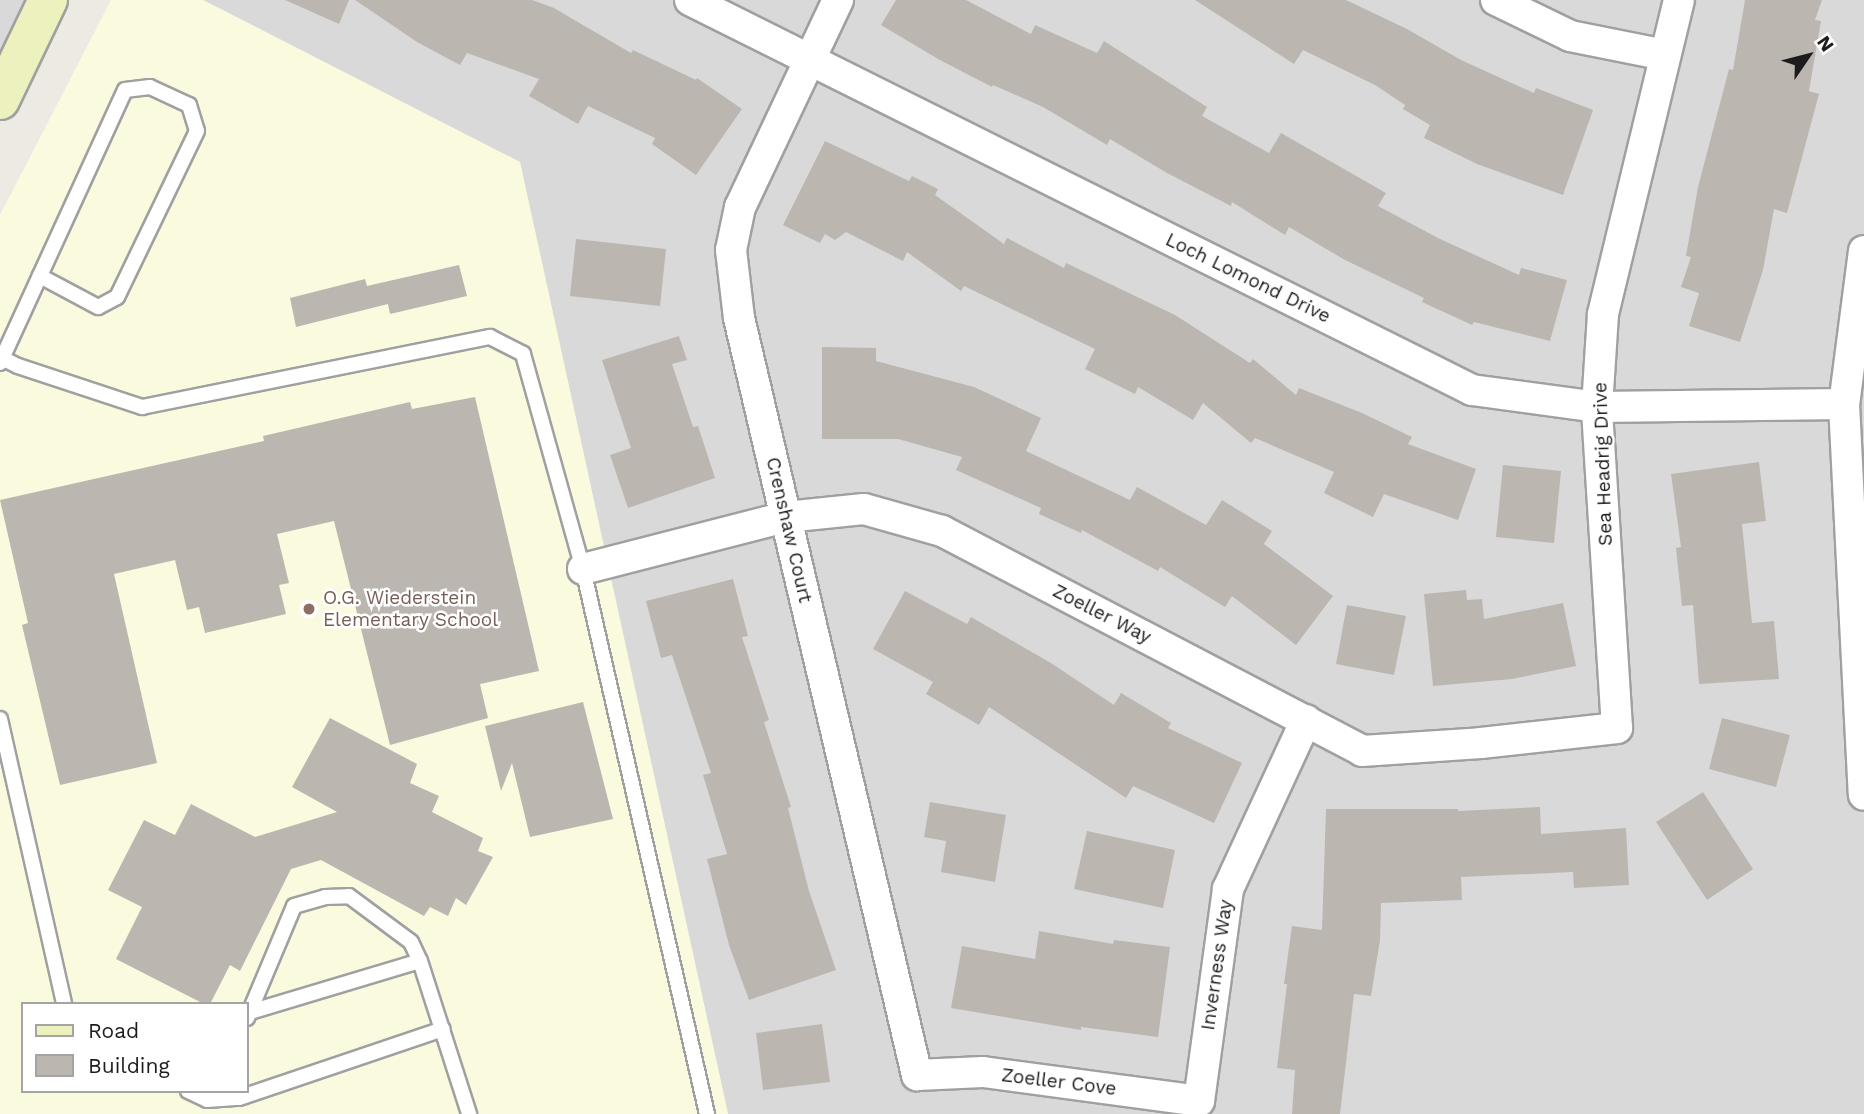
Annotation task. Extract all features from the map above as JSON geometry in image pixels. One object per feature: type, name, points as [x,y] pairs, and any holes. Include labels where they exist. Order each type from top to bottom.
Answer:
[{"type":"main road","points":[[0,100],[48,0]]},
{"type":"street","name":"Loch Lomond Drive","points":[[690,0],[1472,390],[1597,407],[1844,404]]},
{"type":"street","name":"Crenshaw Court","points":[[838,0],[740,207],[731,250],[739,318],[917,1075]]},
{"type":"street","points":[[1496,0],[1570,36],[1665,55]]},
{"type":"street","name":"Sea Headrig Drive","points":[[1617,728],[1597,407],[1603,314],[1679,0]]},
{"type":"street","points":[[1864,251],[1844,404],[1864,794]]},
{"type":"street","name":"Zoeller Way","points":[[583,569],[786,517],[864,509],[942,531],[1362,751],[1481,743],[1617,728]]},
{"type":"street","name":"Inverness Way","points":[[1199,1101],[1228,889],[1306,720]]},
{"type":"street","name":"Zoeller Cove","points":[[917,1075],[983,1072],[1199,1101]]},
{"type":"lane","points":[[40,276],[98,307],[117,297],[197,131],[189,105],[150,87],[125,90],[1,359],[142,407],[490,337],[523,354],[583,569],[708,1114]]},
{"type":"lane","points":[[0,719],[64,1002]]},
{"type":"lane","points":[[248,1015],[294,906],[325,897],[349,896],[411,942],[443,1028],[470,1114]]},
{"type":"lane","points":[[248,1015],[420,961]]},
{"type":"lane","points":[[192,1093],[208,1102],[239,1098],[443,1028]]},
{"type":"shaded area","points":[[0,0],[28,0],[0,55]]},
{"type":"shaded area","name":"O.G. Wiederstein Elementary School","points":[[111,0],[203,0],[520,162],[728,1114],[0,1114],[0,215]]},
{"type":"shaded area","points":[[203,0],[1864,0],[1864,1114],[728,1114],[520,162]]},
{"type":"building","points":[[285,0],[349,0],[339,24]]},
{"type":"building","points":[[355,0],[532,0],[554,8],[631,53],[633,50],[696,80],[697,78],[742,109],[696,175],[652,144],[655,138],[588,106],[578,124],[529,96],[539,79],[467,53],[460,65],[417,42]]},
{"type":"building","points":[[896,0],[966,0],[1031,34],[1035,25],[1097,53],[1104,41],[1207,107],[1202,116],[1269,153],[1281,133],[1386,193],[1378,206],[1438,238],[1519,275],[1521,268],[1567,280],[1550,341],[1474,322],[1472,325],[1422,302],[1424,298],[1345,260],[1289,227],[1285,235],[1232,202],[1231,206],[1167,173],[1110,139],[1107,145],[1043,107],[993,85],[992,87],[938,59],[881,25]]},
{"type":"building","points":[[1195,0],[1346,0],[1407,29],[1461,60],[1534,93],[1536,88],[1593,110],[1563,195],[1477,164],[1424,138],[1430,125],[1403,109],[1405,105],[1375,85],[1303,50],[1294,64]]},
{"type":"building","points":[[1745,0],[1822,0],[1815,20],[1821,21],[1809,91],[1819,94],[1787,213],[1774,209],[1763,270],[1740,342],[1689,326],[1699,293],[1681,287],[1691,257],[1686,256],[1698,187],[1729,69],[1733,70]]},
{"type":"building","points":[[825,141],[909,181],[912,176],[938,189],[935,195],[1004,244],[1007,238],[1064,268],[1066,263],[1175,315],[1250,363],[1253,359],[1296,395],[1299,388],[1362,413],[1412,437],[1408,444],[1476,469],[1458,520],[1384,494],[1373,517],[1324,493],[1334,472],[1255,438],[1251,443],[1203,403],[1193,420],[1138,387],[1135,394],[1085,369],[1095,349],[964,286],[961,291],[907,252],[903,261],[846,232],[835,240],[825,234],[820,243],[783,225]]},
{"type":"building","points":[[576,239],[666,249],[660,306],[570,296]]},
{"type":"building","points":[[459,265],[467,296],[390,314],[388,304],[296,327],[290,298],[365,279],[367,286]]},
{"type":"building","points":[[679,336],[687,360],[672,364],[693,427],[698,426],[715,478],[628,508],[610,455],[631,448],[602,360]]},
{"type":"building","points":[[822,347],[876,348],[876,361],[974,387],[1041,418],[1026,451],[1130,500],[1137,487],[1206,525],[1222,500],[1272,531],[1264,544],[1333,596],[1296,645],[1232,596],[1225,607],[1160,567],[1158,571],[1082,530],[1081,533],[1039,514],[1041,508],[956,470],[962,457],[898,439],[822,439]]},
{"type":"building","points":[[475,397],[539,671],[480,684],[488,718],[390,745],[334,521],[277,534],[289,583],[279,585],[286,614],[205,633],[199,607],[187,610],[175,560],[114,574],[157,763],[60,785],[22,625],[28,623],[0,500],[264,441],[263,436],[410,402],[412,409]]},
{"type":"building","points":[[1759,462],[1766,521],[1742,524],[1752,623],[1774,621],[1779,679],[1699,684],[1693,605],[1682,606],[1676,548],[1681,547],[1671,474]]},
{"type":"building","points":[[1503,465],[1561,471],[1554,543],[1496,537]]},
{"type":"building","points":[[733,579],[748,636],[742,637],[769,720],[764,722],[791,807],[788,808],[809,891],[836,970],[749,1000],[729,945],[707,859],[727,854],[703,775],[711,773],[672,655],[661,658],[646,601]]},
{"type":"building","points":[[1466,590],[1467,600],[1482,599],[1484,619],[1563,603],[1576,666],[1512,679],[1433,686],[1424,594]]},
{"type":"building","points":[[905,591],[967,624],[971,617],[1051,663],[1114,705],[1121,693],[1171,723],[1168,728],[1242,763],[1214,823],[1133,786],[1126,798],[989,707],[979,725],[926,694],[933,682],[873,649]]},
{"type":"building","points":[[1347,605],[1406,616],[1394,675],[1336,664]]},
{"type":"building","points":[[583,702],[613,819],[530,837],[512,763],[501,791],[485,726]]},
{"type":"building","points":[[330,718],[417,764],[410,783],[439,796],[432,812],[483,838],[478,851],[493,857],[466,905],[456,898],[448,916],[430,907],[424,916],[321,860],[291,869],[240,971],[230,965],[211,1002],[200,1002],[116,959],[142,907],[108,890],[144,820],[175,835],[191,804],[255,837],[337,812],[292,787]]},
{"type":"building","points":[[1722,718],[1790,735],[1776,787],[1709,769]]},
{"type":"building","points":[[1703,792],[1753,869],[1707,900],[1656,822]]},
{"type":"building","points":[[930,802],[1006,815],[995,882],[941,872],[946,841],[924,837]]},
{"type":"building","points":[[1540,807],[1541,834],[1626,828],[1629,885],[1574,888],[1573,872],[1461,877],[1462,900],[1381,903],[1380,940],[1371,996],[1354,994],[1340,1114],[1292,1114],[1295,1070],[1277,1068],[1287,984],[1284,984],[1292,926],[1322,930],[1326,809],[1458,811]]},
{"type":"building","points":[[1087,831],[1175,850],[1163,908],[1074,889]]},
{"type":"building","points":[[1039,931],[1113,944],[1114,940],[1170,947],[1158,1037],[1081,1027],[1081,1030],[951,1008],[962,946],[1035,959]]},
{"type":"building","points":[[822,1024],[830,1082],[763,1090],[756,1033]]},
{"type":"place","name":"O.G. Wiederstein Elementary School","points":[[309,609]]}]
